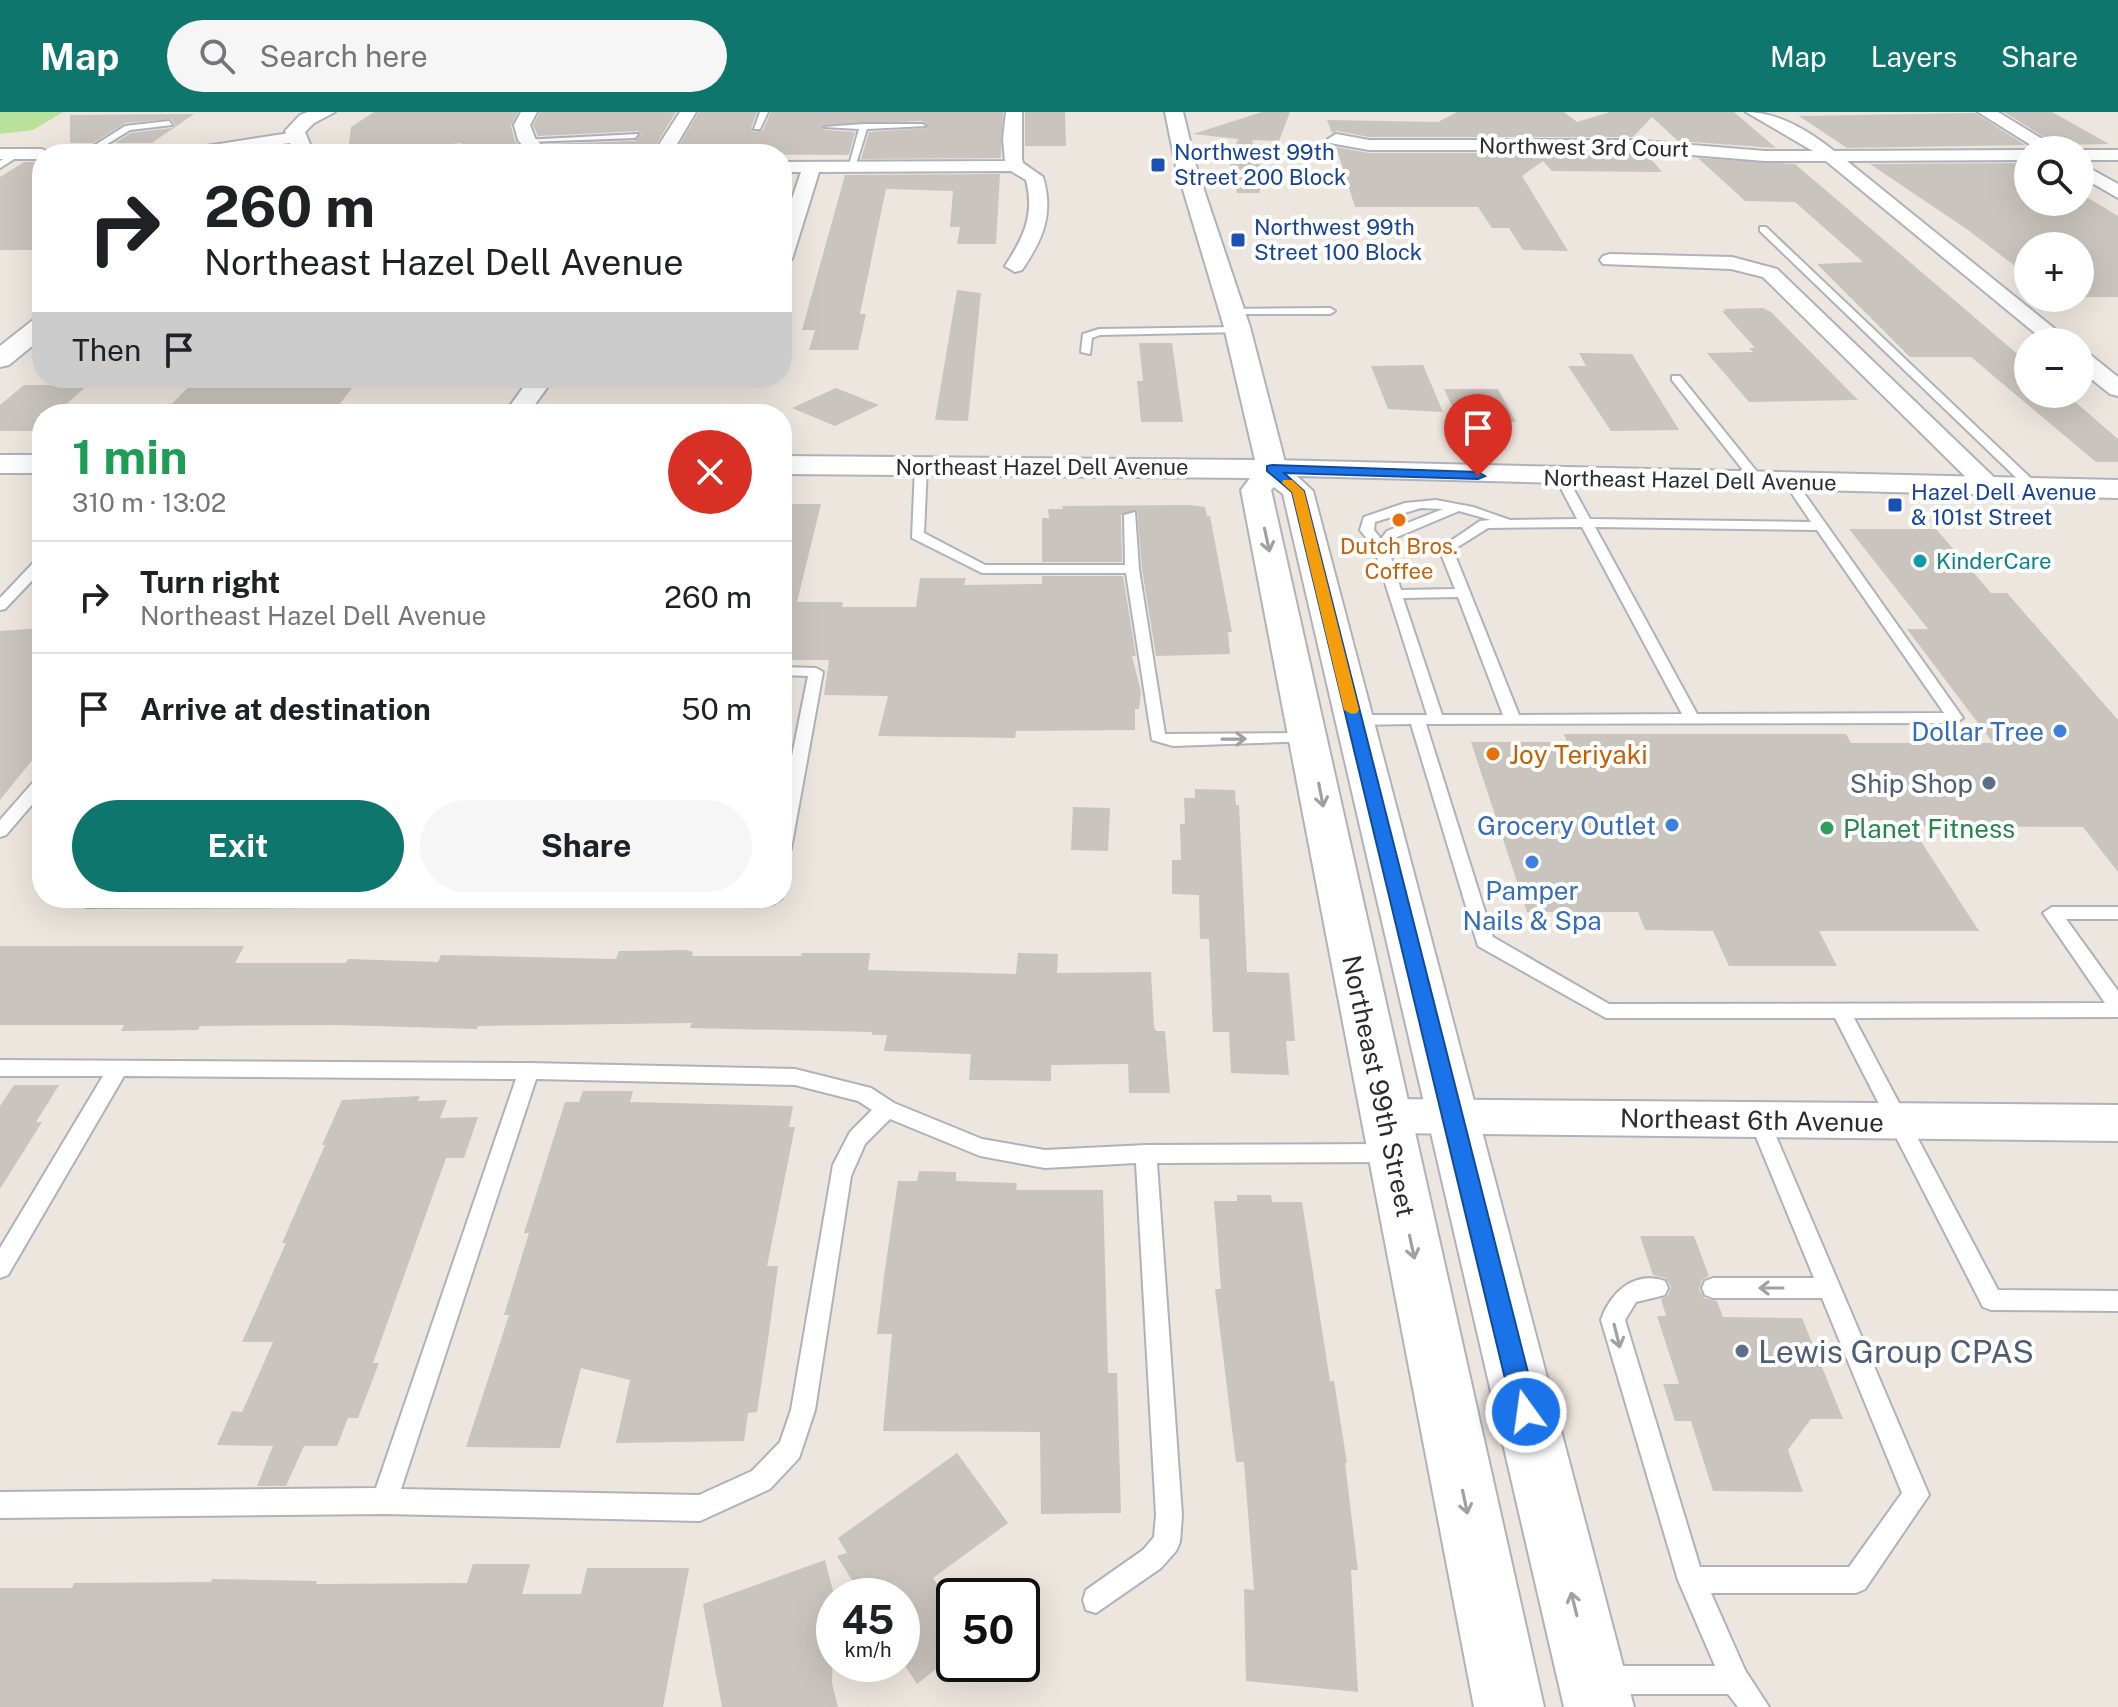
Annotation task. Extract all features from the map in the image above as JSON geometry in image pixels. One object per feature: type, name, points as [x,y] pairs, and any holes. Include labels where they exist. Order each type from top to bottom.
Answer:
[{"type":"main road","points":[[300,144],[298,126],[326,112]]},
{"type":"main road","points":[[1174,112],[1186,166],[1232,312],[1272,469],[1298,491],[1596,1693]]},
{"type":"main road","points":[[0,359],[32,334]]},
{"type":"main road","points":[[0,464],[32,464]]},
{"type":"main road","name":"Northeast Hazel Dell Avenue","points":[[792,465],[1272,469],[2118,489]]},
{"type":"main road","name":"Northeast 99th Street","points":[[1272,469],[1256,490],[1509,1707]]},
{"type":"street","points":[[529,112],[522,125],[531,144]]},
{"type":"street","points":[[668,144],[688,112]]},
{"type":"street","points":[[1014,112],[1009,141],[1015,166]]},
{"type":"street","points":[[1754,112],[1813,142],[2043,328]]},
{"type":"street","points":[[1986,112],[2027,136]]},
{"type":"street","name":"Northwest 3rd Court","points":[[1336,139],[1369,145],[1631,145],[1765,156],[2014,155]]},
{"type":"street","points":[[9,154],[32,154]]},
{"type":"street","points":[[2094,155],[2118,155]]},
{"type":"street","points":[[792,167],[1015,166],[1034,177],[1038,190],[1038,230],[1015,266]]},
{"type":"street","points":[[792,219],[812,167]]},
{"type":"street","points":[[2094,177],[2118,192]]},
{"type":"street","points":[[1610,260],[1732,263],[1757,267],[1770,273],[1990,486]]},
{"type":"street","points":[[2094,369],[2118,389]]},
{"type":"street","name":"Northeast 6th Avenue","points":[[1389,1134],[1452,1117],[2118,1123]]},
{"type":"lane","points":[[757,127],[764,112]]},
{"type":"lane","points":[[102,144],[128,128],[169,123]]},
{"type":"lane","points":[[856,167],[869,126]]},
{"type":"lane","points":[[828,127],[922,126]]},
{"type":"lane","points":[[527,140],[635,136]]},
{"type":"lane","points":[[0,165],[9,154]]},
{"type":"lane","points":[[1763,229],[2033,487]]},
{"type":"lane","points":[[1086,352],[1087,336],[1099,332],[1232,312],[1330,311]]},
{"type":"lane","points":[[1676,378],[1758,481]]},
{"type":"lane","points":[[921,466],[917,535],[982,569],[1132,569]]},
{"type":"lane","points":[[1561,477],[1692,719]]},
{"type":"lane","points":[[1354,720],[1955,718],[1790,482]]},
{"type":"lane","points":[[1516,524],[1462,506],[1416,504],[1397,506],[1369,520],[1367,530],[1381,548],[1395,594],[1485,941],[1606,1011],[2118,1008]]},
{"type":"lane","points":[[1381,548],[1392,534],[1462,506]]},
{"type":"lane","points":[[1130,515],[1132,569],[1158,737],[1173,741],[1310,738]]},
{"type":"lane","points":[[1513,720],[1446,549],[1485,524],[1821,526]]},
{"type":"lane","points":[[0,606],[32,572]]},
{"type":"lane","points":[[1395,594],[1463,593]]},
{"type":"lane","points":[[792,671],[816,672],[792,797]]},
{"type":"lane","points":[[0,831],[32,794]]},
{"type":"lane","points":[[2118,913],[2052,913],[2118,1008]]},
{"type":"lane","points":[[1841,1011],[1901,1121],[1991,1300],[2118,1301]]},
{"type":"lane","points":[[0,1068],[529,1071],[795,1077],[864,1094],[887,1109],[980,1147],[1045,1159],[1389,1134]]},
{"type":"lane","points":[[0,1268],[118,1069]]},
{"type":"lane","points":[[384,1501],[529,1071]]},
{"type":"lane","points":[[0,1505],[384,1501],[700,1508],[761,1480],[790,1449],[803,1410],[840,1176],[847,1152],[864,1129],[887,1109]]},
{"type":"lane","points":[[1691,1580],[1856,1580],[1916,1495],[1759,1120]]},
{"type":"lane","points":[[1096,1600],[1152,1559],[1167,1542],[1169,1515],[1146,1154]]},
{"type":"lane","points":[[1657,1288],[1632,1291],[1622,1298],[1613,1320],[1691,1580],[1735,1680],[1755,1707]]},
{"type":"lane","points":[[1713,1288],[1829,1288]]},
{"type":"lane","points":[[1596,1693],[1735,1680]]},
{"type":"green space","points":[[0,112],[63,112],[33,130],[0,134]]},
{"type":"building","points":[[374,112],[518,112],[511,126],[517,144],[349,144],[351,127]]},
{"type":"building","points":[[540,112],[676,112],[656,144],[545,144],[635,141],[641,134],[638,131],[538,136],[533,125]]},
{"type":"building","points":[[699,112],[757,112],[751,128],[754,132],[763,130],[771,112],[1003,112],[1001,158],[861,159],[869,132],[928,128],[922,121],[822,125],[824,130],[855,132],[849,155],[792,155],[792,144],[680,144]]},
{"type":"building","points":[[1025,112],[1065,112],[1066,146],[1025,146]]},
{"type":"building","points":[[1262,112],[1290,112],[1279,141],[1252,140],[1264,179],[1259,193],[1237,193],[1229,160],[1238,139],[1193,134]]},
{"type":"building","points":[[1457,112],[1564,112],[1577,122],[1610,112],[1734,112],[1776,148],[1678,141],[1652,117],[1633,137],[1369,137],[1337,131],[1332,133],[1327,120],[1438,122]]},
{"type":"building","points":[[2004,112],[2052,112],[2109,144],[2094,144],[2094,136],[2043,136]]},
{"type":"building","points":[[1975,113],[2014,138],[2014,145],[1847,148],[1799,116]]},
{"type":"building","points":[[194,114],[152,143],[115,143],[131,133],[172,128],[175,125],[171,119],[125,123],[93,143],[70,143],[70,115]]},
{"type":"building","points":[[1336,147],[1369,153],[1647,154],[1662,172],[1552,171],[1543,161],[1522,176],[1568,251],[1523,250],[1509,228],[1492,228],[1478,207],[1355,207]]},
{"type":"building","points":[[1698,158],[1795,164],[2014,351],[2014,393],[1971,357],[1910,357],[1817,264],[1863,262],[1795,202],[1745,201]]},
{"type":"building","points":[[24,162],[32,162],[32,250],[0,250],[0,177]]},
{"type":"building","points":[[2014,163],[2014,216],[2094,216],[2094,201],[2118,216],[2118,297],[2094,297],[2094,232],[2014,232],[2014,265],[1870,164]]},
{"type":"building","points":[[1000,174],[996,244],[957,244],[960,227],[950,227],[953,191],[886,189],[860,314],[866,314],[858,350],[809,350],[815,330],[802,330],[845,175]]},
{"type":"building","points":[[957,290],[981,293],[968,421],[935,420]]},
{"type":"building","points":[[1763,308],[1771,312],[1858,400],[1749,402],[1707,353],[1753,352],[1749,348],[1755,348],[1722,311]]},
{"type":"building","points":[[1139,343],[1172,343],[1183,422],[1141,422],[1137,381],[1143,381]]},
{"type":"building","points":[[1579,353],[1632,354],[1679,430],[1611,431],[1568,366],[1586,366]]},
{"type":"building","points":[[1423,365],[1443,412],[1388,409],[1371,366]]},
{"type":"building","points":[[24,385],[32,385],[32,388],[85,388],[66,404],[32,404],[32,431],[0,431],[0,405]]},
{"type":"building","points":[[187,388],[352,388],[340,404],[172,404]]},
{"type":"building","points":[[836,388],[879,405],[835,426],[792,408]]},
{"type":"building","points":[[1444,389],[1498,389],[1516,422],[1460,423]]},
{"type":"building","points":[[2032,408],[2082,408],[2118,439],[2118,462],[2096,462]]},
{"type":"building","points":[[792,504],[821,504],[797,602],[843,602],[842,607],[916,607],[920,578],[966,578],[964,585],[1042,584],[1042,576],[1123,576],[1136,656],[1132,656],[1141,692],[1139,709],[1135,709],[1135,730],[1016,731],[1015,738],[878,736],[888,696],[824,695],[829,660],[792,660]]},
{"type":"building","points":[[1062,506],[1205,507],[1207,516],[1210,516],[1232,632],[1228,632],[1230,654],[1156,656],[1142,569],[1137,510],[1121,515],[1122,562],[1042,562],[1042,518],[1049,518],[1048,509],[1063,509]]},
{"type":"building","points":[[1849,529],[1936,529],[1991,593],[2007,593],[2118,720],[2118,872],[2083,827],[1911,826],[1979,931],[1819,931],[1837,966],[1729,966],[1713,931],[1645,930],[1638,912],[1527,912],[1471,742],[1567,742],[1564,734],[1846,734],[1851,743],[1993,743],[1907,629],[1928,629]]},
{"type":"building","points":[[32,629],[32,760],[0,800],[0,631]]},
{"type":"building","points":[[1195,789],[1235,790],[1236,805],[1239,805],[1247,972],[1289,973],[1295,1041],[1286,1041],[1289,1075],[1231,1073],[1229,1032],[1213,1032],[1209,939],[1200,939],[1199,895],[1172,894],[1172,860],[1181,860],[1180,824],[1185,824],[1184,798],[1195,798]]},
{"type":"building","points":[[1073,807],[1110,808],[1108,851],[1071,850]]},
{"type":"building","points":[[0,946],[244,946],[235,963],[346,963],[348,959],[438,962],[441,955],[616,959],[619,951],[686,950],[693,952],[692,956],[870,953],[868,970],[1016,974],[1018,953],[1058,954],[1057,973],[1151,972],[1154,1027],[1156,1031],[1165,1031],[1170,1093],[1129,1093],[1128,1064],[1051,1065],[1051,1081],[969,1080],[971,1054],[884,1051],[887,1035],[872,1035],[872,1032],[690,1028],[692,1023],[478,1026],[477,1029],[337,1025],[200,1026],[198,1030],[121,1031],[124,1025],[0,1025]]},
{"type":"building","points":[[14,1085],[59,1085],[36,1122],[42,1122],[0,1189],[0,1106]]},
{"type":"building","points":[[583,1091],[633,1091],[630,1102],[793,1106],[789,1127],[795,1127],[767,1266],[778,1266],[768,1340],[757,1412],[748,1413],[744,1441],[616,1443],[630,1380],[581,1368],[560,1448],[466,1447],[509,1315],[504,1315],[529,1233],[524,1233],[565,1102],[579,1102]]},
{"type":"building","points":[[420,1096],[418,1101],[447,1100],[440,1118],[478,1117],[464,1158],[446,1158],[373,1363],[379,1363],[358,1418],[348,1418],[337,1446],[304,1446],[286,1486],[257,1486],[273,1446],[217,1445],[232,1411],[242,1412],[273,1342],[242,1342],[286,1243],[282,1243],[325,1145],[322,1145],[342,1100]]},
{"type":"building","points":[[919,1171],[956,1172],[956,1181],[1017,1183],[1016,1190],[1103,1190],[1108,1373],[1117,1373],[1121,1513],[1041,1514],[1040,1432],[883,1431],[892,1334],[877,1334],[885,1269],[898,1181],[917,1181]]},
{"type":"building","points":[[1237,1195],[1271,1195],[1272,1202],[1302,1202],[1330,1381],[1334,1381],[1347,1463],[1358,1570],[1351,1570],[1358,1692],[1246,1681],[1244,1589],[1254,1590],[1244,1462],[1236,1462],[1215,1289],[1221,1289],[1214,1201],[1237,1201]]},
{"type":"building","name":"Lewis Group CPAS","points":[[1640,1236],[1694,1236],[1709,1276],[1702,1280],[1699,1289],[1704,1298],[1717,1301],[1723,1317],[1802,1318],[1843,1419],[1811,1419],[1788,1450],[1803,1492],[1713,1491],[1691,1421],[1675,1421],[1663,1384],[1679,1384],[1657,1316],[1666,1316],[1661,1299],[1668,1296],[1671,1287],[1666,1278],[1653,1275]]},
{"type":"building","points":[[957,1453],[1008,1523],[933,1578],[936,1583],[936,1669],[920,1682],[920,1578],[851,1578],[837,1556],[847,1553],[838,1538]]},
{"type":"building","points":[[825,1560],[830,1578],[816,1578],[816,1682],[832,1682],[838,1707],[722,1707],[703,1604]]},
{"type":"building","points":[[473,1564],[530,1564],[522,1594],[581,1594],[587,1568],[689,1568],[663,1707],[0,1707],[0,1588],[72,1588],[74,1583],[211,1582],[212,1579],[317,1581],[316,1584],[467,1583]]},
{"type":"slow traffic","points":[[1288,483],[1298,491],[1352,710]]},
{"type":"place","name":"Northwest 99th Street 200 Block","points":[[1158,165]]},
{"type":"place","name":"Northwest 99th Street 100 Block","points":[[1238,240]]},
{"type":"place","name":"Hazel Dell Avenue & 101st Street","points":[[1895,505]]},
{"type":"place","name":"Dutch Bros. Coffee","points":[[1399,520]]},
{"type":"place","name":"KinderCare","points":[[1920,561]]},
{"type":"place","name":"Dollar Tree","points":[[2060,731]]},
{"type":"place","name":"Joy Teriyaki","points":[[1493,754]]},
{"type":"place","name":"Ship Shop","points":[[1989,783]]},
{"type":"place","name":"Grocery Outlet","points":[[1672,825]]},
{"type":"place","name":"Planet Fitness","points":[[1827,828]]},
{"type":"place","name":"Pamper Nails & Spa","points":[[1532,862]]},
{"type":"place","name":"Lewis Group CPAS","points":[[1742,1351]]},
{"type":"route","points":[[1478,476],[1272,469],[1298,491],[1526,1412]]}]
